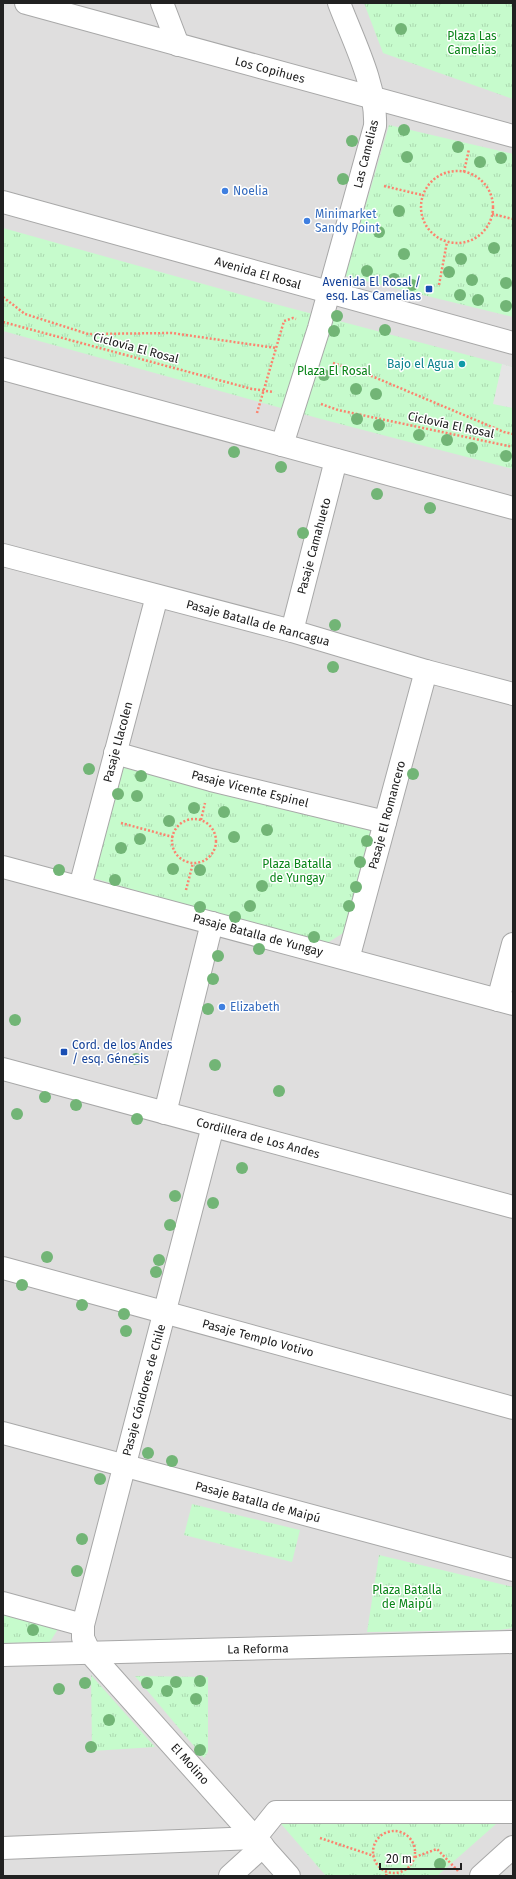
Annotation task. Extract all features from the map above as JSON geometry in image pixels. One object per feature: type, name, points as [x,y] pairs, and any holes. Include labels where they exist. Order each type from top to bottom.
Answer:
[{"type":"street","name":"Los Copihues","points":[[26,3],[59,8],[178,45],[513,136]]},
{"type":"street","points":[[162,3],[178,45]]},
{"type":"street","name":"Las Camelias","points":[[282,445],[328,293],[375,126],[376,111],[373,98],[339,3]]},
{"type":"street","name":"Avenida El Rosal","points":[[3,202],[513,343]]},
{"type":"street","points":[[3,369],[513,508]]},
{"type":"street","name":"Pasaje Camahueto","points":[[292,631],[336,460]]},
{"type":"street","name":"Pasaje Batalla de Rancagua","points":[[4,559],[157,596],[292,631],[426,671],[513,694]]},
{"type":"street","name":"Pasaje Llacolen","points":[[80,887],[157,596]]},
{"type":"street","name":"Pasaje El Romancero","points":[[348,960],[426,671]]},
{"type":"street","name":"Pasaje Vicente Espinel","points":[[116,752],[211,780],[385,822]]},
{"type":"street","name":"Pasaje Batalla de Yungay","points":[[3,867],[505,1002]]},
{"type":"street","points":[[166,1113],[212,923]]},
{"type":"street","points":[[505,1002],[513,944]]},
{"type":"street","name":"Cordillera de Los Andes","points":[[3,1069],[513,1207]]},
{"type":"street","name":"Pasaje Cóndores de Chile","points":[[90,1653],[83,1638],[83,1625],[213,1126]]},
{"type":"street","name":"Pasaje Templo Votivo","points":[[3,1268],[513,1408]]},
{"type":"street","name":"Pasaje Batalla de Maipú","points":[[3,1433],[513,1570]]},
{"type":"street","points":[[3,1603],[83,1625]]},
{"type":"street","name":"La Reforma","points":[[3,1655],[513,1642]]},
{"type":"street","name":"El Molino","points":[[90,1653],[289,1876]]},
{"type":"street","points":[[230,1876],[259,1842],[276,1812],[513,1812]]},
{"type":"street","points":[[6,1850],[259,1842]]},
{"type":"street","points":[[481,1876],[513,1847]]},
{"type":"path","points":[[464,172],[470,145]]},
{"type":"path","points":[[448,172],[464,172],[472,174],[482,182],[489,191],[492,203],[492,214],[488,225],[481,235],[470,241],[459,243],[447,242],[437,238],[428,230],[422,219],[420,207],[422,195],[428,184],[438,176],[448,172]]},
{"type":"path","points":[[376,185],[422,195]]},
{"type":"path","points":[[492,214],[513,219]]},
{"type":"path","points":[[439,284],[447,242]]},
{"type":"path","points":[[3,297],[25,314],[88,334],[172,333],[276,348]]},
{"type":"path","name":"Ciclovía El Rosal","points":[[3,322],[252,389],[265,390]]},
{"type":"path","points":[[329,361],[374,377],[504,432],[513,434]]},
{"type":"path","name":"Ciclovía El Rosal","points":[[315,402],[338,410],[513,447]]},
{"type":"path","points":[[99,817],[173,837]]},
{"type":"path","points":[[194,819],[201,820],[207,824],[215,835],[214,849],[206,860],[193,863],[186,861],[180,858],[175,852],[173,837],[175,830],[186,821],[194,819]]},
{"type":"path","points":[[386,1872],[401,1872],[412,1863],[416,1850],[411,1838],[405,1834],[393,1831],[386,1832],[376,1841],[374,1856],[376,1862],[386,1872],[386,1876]]},
{"type":"path","points":[[317,1838],[374,1856]]},
{"type":"path","points":[[415,1857],[437,1849],[462,1876]]},
{"type":"shaded area","points":[[3,3],[513,3],[513,1876],[3,1876]]},
{"type":"shaded area","points":[[502,364],[513,367],[513,408],[493,404]]},
{"type":"green space","name":"Plaza Las Camelias","points":[[364,3],[513,3],[513,99],[383,53]]},
{"type":"green space","points":[[389,125],[513,154],[513,317],[345,276]]},
{"type":"green space","name":"Plaza El Rosal","points":[[3,228],[275,304],[513,367],[513,469],[321,419],[3,331]]},
{"type":"green space","name":"Plaza Batalla de Yungay","points":[[123,762],[376,825],[348,930],[324,945],[93,878]]},
{"type":"green space","points":[[192,1504],[300,1530],[292,1562],[184,1535]]},
{"type":"green space","name":"Plaza Batalla de Maipú","points":[[379,1555],[513,1587],[513,1628],[499,1630],[367,1632]]},
{"type":"green space","points":[[3,1607],[58,1629],[50,1642],[3,1643]]},
{"type":"green space","points":[[91,1675],[155,1747],[92,1751]]},
{"type":"green space","points":[[135,1676],[208,1677],[208,1752],[204,1758]]},
{"type":"green space","points":[[513,1809],[437,1876],[326,1876],[276,1818]]},
{"type":"place","name":"Noelia","points":[[225,191]]},
{"type":"place","name":"Minimarket Sandy Point","points":[[307,221]]},
{"type":"place","name":"Avenida El Rosal / esq. Las Camelias","points":[[429,289]]},
{"type":"place","name":"Bajo el Agua","points":[[462,364]]},
{"type":"place","name":"Elizabeth","points":[[222,1007]]},
{"type":"place","name":"Cord. de los Andes / esq. Génesis","points":[[64,1052]]}]
